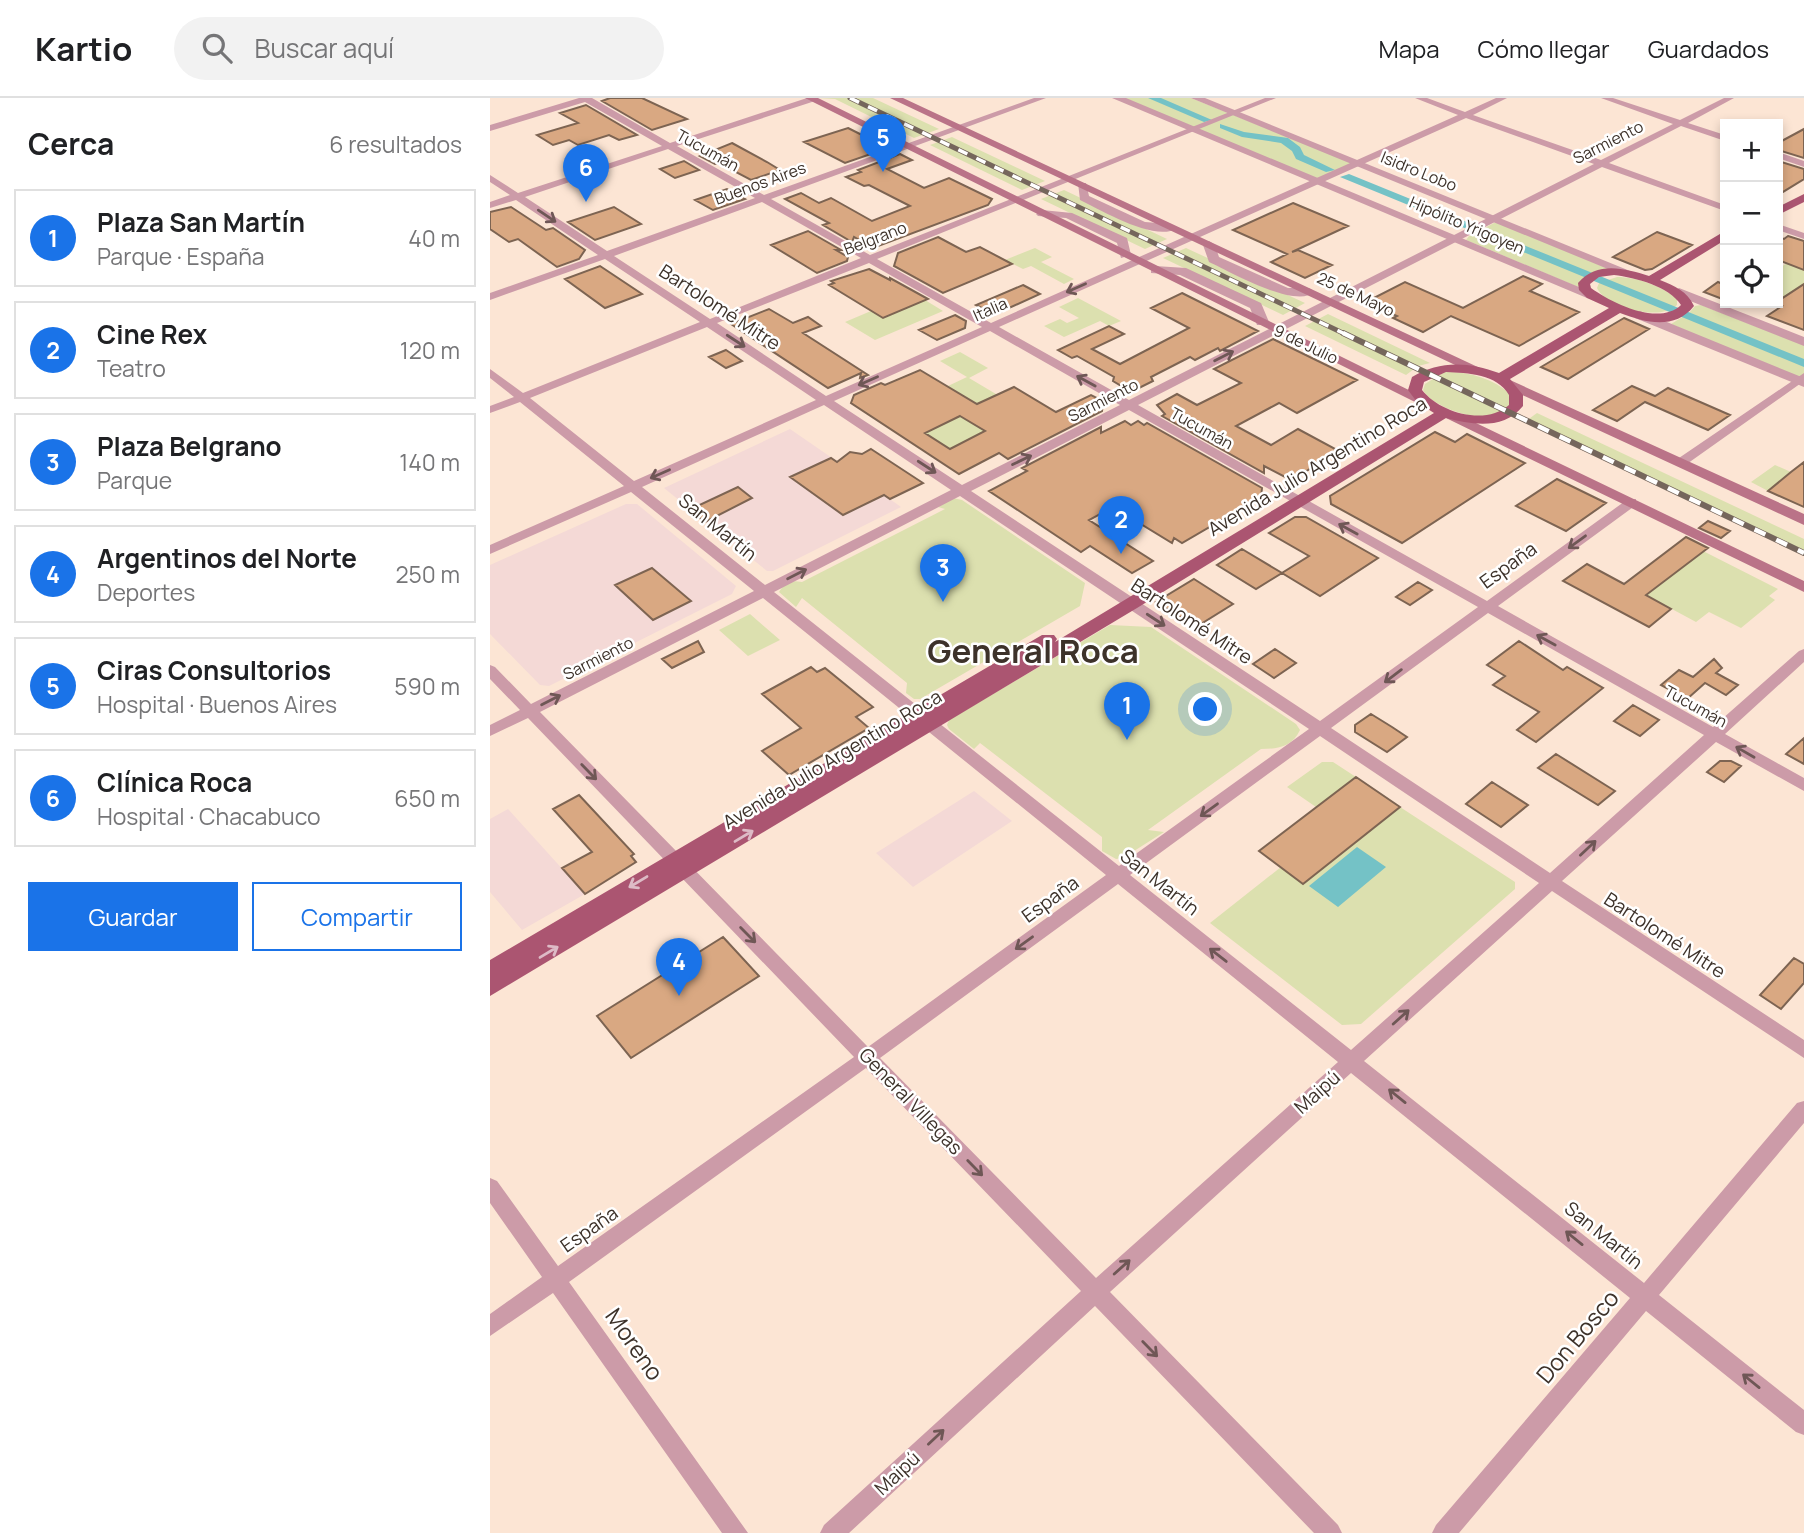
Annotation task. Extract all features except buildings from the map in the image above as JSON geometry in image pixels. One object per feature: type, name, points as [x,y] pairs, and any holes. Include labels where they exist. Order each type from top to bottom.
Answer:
[{"type":"main road","points":[[895,98],[1082,186]]},
{"type":"main road","points":[[811,99],[1042,214]]},
{"type":"main road","points":[[1783,201],[1804,188]]},
{"type":"main road","points":[[1783,209],[1804,197]]},
{"type":"main road","points":[[1171,228],[1209,245]]},
{"type":"main road","points":[[1654,282],[1720,238]]},
{"type":"main road","points":[[1654,282],[1723,245]]},
{"type":"main road","name":"9 de Julio","points":[[1125,255],[1804,587]]},
{"type":"main road","points":[[1592,295],[1583,287],[1590,276],[1607,271],[1629,273],[1654,282],[1679,292],[1688,302],[1686,310],[1680,314],[1658,318],[1640,315]]},
{"type":"main road","name":"25 de Mayo","points":[[1309,292],[1804,520]]},
{"type":"main road","name":"Hipólito Yrigoyen","points":[[1592,295],[1640,315]]},
{"type":"main road","name":"Avenida Julio Argentino Roca","points":[[1492,376],[1606,302]]},
{"type":"main road","points":[[1492,376],[1620,307]]},
{"type":"main road","name":"Avenida Julio Argentino Roca","points":[[1446,368],[1492,376],[1518,401],[1510,414],[1487,420],[1437,408],[1415,390],[1415,385],[1426,373],[1446,368]]},
{"type":"main road","name":"Avenida Julio Argentino Roca","points":[[490,987],[680,866],[1294,498],[1437,408]]},
{"type":"main road","name":"Avenida Julio Argentino Roca","points":[[490,970],[680,866]]},
{"type":"street","points":[[490,128],[586,98]]},
{"type":"street","name":"Tucumán","points":[[586,98],[1804,785]]},
{"type":"street","name":"Buenos Aires","points":[[490,297],[1042,98]]},
{"type":"street","name":"Hipólito Yrigoyen","points":[[1117,98],[1592,295]]},
{"type":"street","name":"Isidro Lobo","points":[[1196,98],[1629,273]]},
{"type":"street","name":"Belgrano","points":[[490,410],[710,324],[753,303],[867,257],[1272,98]]},
{"type":"street","points":[[1419,98],[1720,206]]},
{"type":"street","name":"Italia","points":[[490,550],[1503,98]]},
{"type":"street","points":[[1605,98],[1720,136]]},
{"type":"street","name":"Sarmiento","points":[[490,731],[1730,98]]},
{"type":"street","points":[[490,205],[811,99]]},
{"type":"street","points":[[1783,157],[1804,164]]},
{"type":"street","name":"Bartolomé Mitre","points":[[490,178],[1804,1049]]},
{"type":"street","points":[[1082,186],[1084,198],[1142,225],[1171,228]]},
{"type":"street","points":[[1042,214],[1068,215],[1123,241],[1125,255]]},
{"type":"street","points":[[1783,229],[1804,236]]},
{"type":"street","points":[[1209,245],[1213,259],[1286,292],[1309,292]]},
{"type":"street","points":[[1679,292],[1804,342]]},
{"type":"street","name":"Hipólito Yrigoyen","points":[[1640,315],[1802,380]]},
{"type":"street","name":"San Martín","points":[[490,372],[1804,1424]]},
{"type":"street","points":[[1681,463],[1802,380]]},
{"type":"street","name":"España","points":[[490,1326],[868,1057],[1632,502]]},
{"type":"street","name":"Maipú","points":[[832,1533],[1095,1292],[1804,654]]},
{"type":"street","name":"General Villegas","points":[[490,670],[1330,1533]]},
{"type":"street","name":"Don Bosco","points":[[1444,1533],[1804,1109]]},
{"type":"street","name":"Moreno","points":[[490,1187],[736,1533]]},
{"type":"shaded area","points":[[790,429],[851,471],[881,496],[884,495],[901,507],[773,571],[767,571],[664,488]]},
{"type":"shaded area","points":[[626,504],[637,504],[736,586],[732,594],[549,686],[540,685],[490,634],[490,565]]},
{"type":"shaded area","points":[[974,791],[1012,821],[913,887],[876,853]]},
{"type":"shaded area","points":[[508,809],[585,894],[522,930],[490,892],[490,819]]},
{"type":"green space","points":[[818,98],[873,98],[939,129],[914,138],[835,99]]},
{"type":"green space","points":[[1124,98],[1191,98],[1356,164],[1317,179]]},
{"type":"green space","points":[[952,137],[1045,181],[1022,190],[930,145]]},
{"type":"green space","points":[[1064,190],[1167,239],[1145,249],[1041,199]]},
{"type":"green space","points":[[1494,223],[1500,223],[1613,269],[1578,287],[1466,240]]},
{"type":"green space","points":[[1035,248],[1052,257],[1041,262],[1074,279],[1064,284],[1031,266],[1023,269],[1005,260]]},
{"type":"green space","points":[[1186,248],[1305,303],[1283,315],[1163,258]]},
{"type":"green space","points":[[1787,263],[1804,270],[1804,284],[1783,298],[1783,266]]},
{"type":"green space","points":[[1617,277],[1657,286],[1677,299],[1677,305],[1659,312],[1622,307],[1602,295],[1597,288],[1599,283]]},
{"type":"green space","points":[[1078,298],[1121,321],[1109,326],[1100,321],[1064,337],[1044,326],[1060,319],[1067,323],[1079,318],[1059,307]]},
{"type":"green space","points":[[925,300],[943,311],[875,340],[845,322],[871,311],[884,318]]},
{"type":"green space","points":[[1701,305],[1804,345],[1804,381],[1671,324],[1695,306]]},
{"type":"green space","points":[[1328,314],[1430,363],[1418,366],[1406,375],[1305,326]]},
{"type":"green space","points":[[960,352],[988,368],[969,378],[1001,397],[981,406],[948,386],[967,377],[940,361]]},
{"type":"green space","points":[[1444,372],[1471,374],[1496,384],[1510,394],[1511,406],[1493,416],[1483,417],[1464,414],[1443,406],[1427,396],[1423,390],[1425,384]]},
{"type":"green space","points":[[1537,413],[1804,539],[1804,554],[1526,421]]},
{"type":"green space","points":[[960,416],[985,431],[950,449],[925,433]]},
{"type":"green space","points":[[1775,465],[1791,472],[1768,491],[1751,482]]},
{"type":"green space","points":[[953,498],[962,500],[1085,583],[1080,606],[920,699],[914,699],[906,693],[907,683],[802,598],[796,607],[779,592],[789,582],[802,582],[945,509],[938,507]]},
{"type":"green space","points":[[1703,551],[1778,589],[1769,596],[1775,600],[1741,628],[1709,612],[1696,622],[1646,595]]},
{"type":"green space","points":[[750,614],[780,640],[748,656],[719,630]]},
{"type":"green space","points":[[1110,625],[1151,627],[1296,724],[1300,730],[1293,740],[1284,746],[1261,749],[1148,830],[1164,832],[1123,858],[1116,859],[1102,851],[1102,837],[980,743],[974,749],[947,725],[949,720]]},
{"type":"green space","points":[[1322,762],[1333,762],[1356,777],[1316,807],[1287,787]]},
{"type":"green space","points":[[1400,807],[1515,882],[1515,889],[1361,1024],[1342,1025],[1210,923],[1281,867],[1303,883]]},
{"type":"water","points":[[1349,174],[1804,359],[1804,367],[1340,177]]},
{"type":"water","points":[[1357,847],[1386,867],[1338,907],[1309,886]]},
{"type":"waterway","points":[[1153,98],[1207,120]]},
{"type":"waterway","points":[[1223,126],[1242,134],[1277,138],[1291,144],[1300,157],[1330,170]]},
{"type":"railway","points":[[850,98],[1347,335]]},
{"type":"railway","points":[[1343,333],[1804,553]]},
{"type":"place","name":"Ciras Consultorios","points":[[883,172]]},
{"type":"place","name":"Clínica Roca","points":[[586,202]]},
{"type":"place","name":"Cine Rex","points":[[1121,554]]},
{"type":"place","name":"Plaza Belgrano","points":[[943,602]]},
{"type":"place","name":"Plaza San Martín","points":[[1127,740]]},
{"type":"place","name":"Argentinos del Norte","points":[[679,996]]},
{"type":"district","name":"General Roca","points":[[1033,650]]}]
